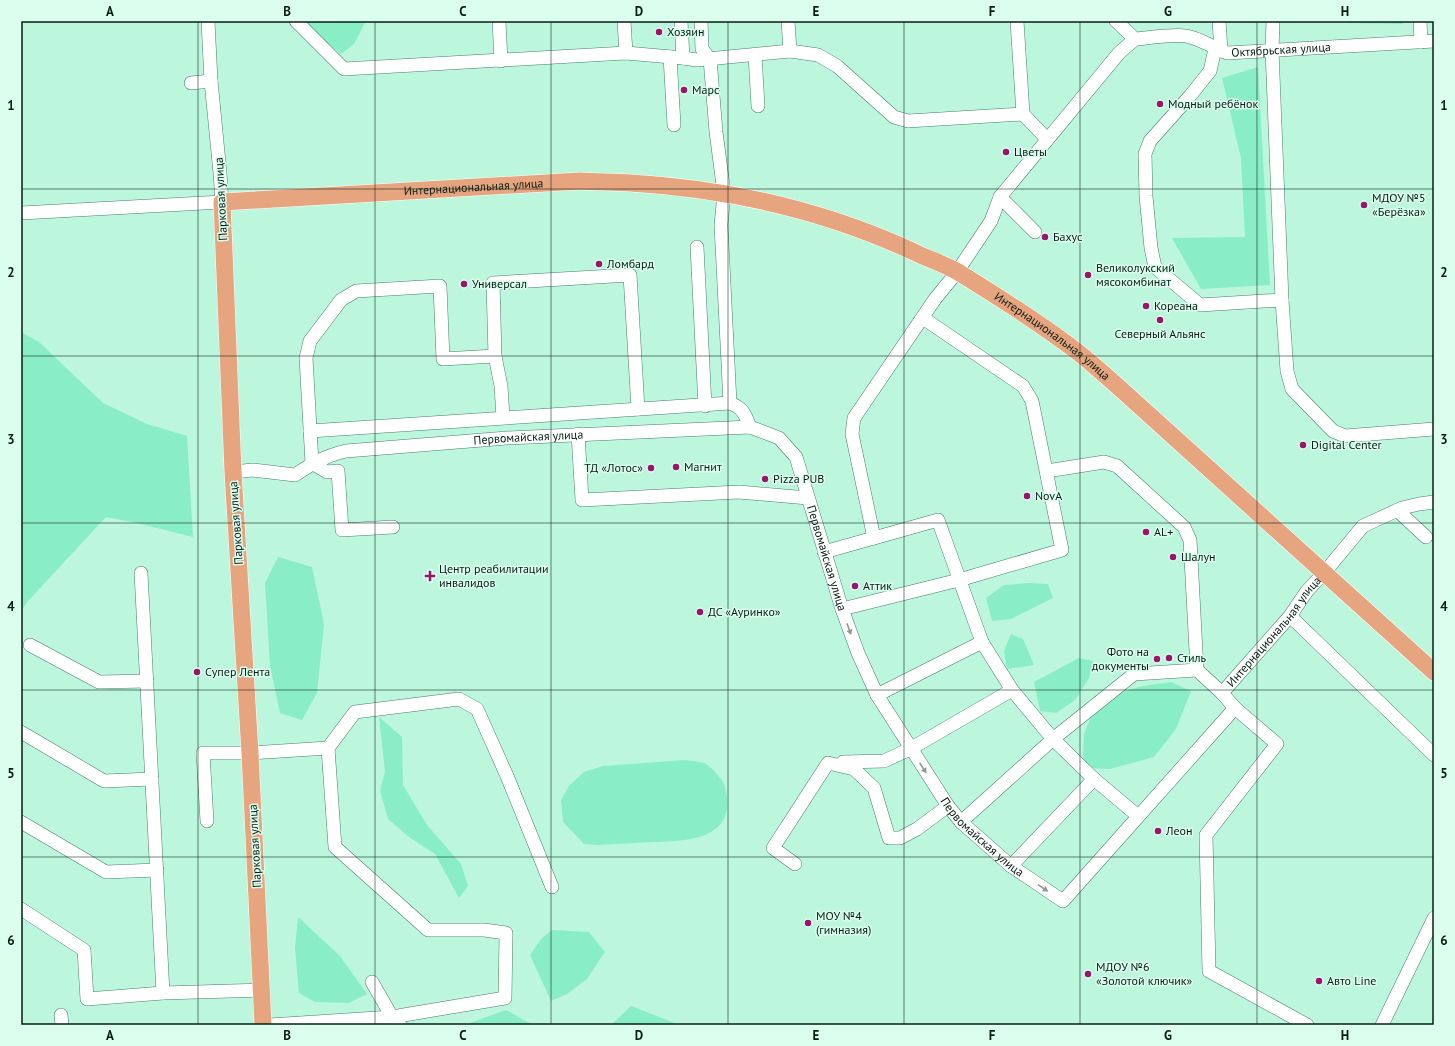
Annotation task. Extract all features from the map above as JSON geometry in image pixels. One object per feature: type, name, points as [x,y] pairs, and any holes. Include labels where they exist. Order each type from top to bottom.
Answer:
[{"type":"main road","name":"Интернациональная улица","points":[[222,202],[580,181],[631,183],[724,193],[794,208],[838,221],[881,237],[957,272],[1020,311],[1078,353],[1124,392],[1434,672]]},
{"type":"main road","name":"Парковая улица","points":[[222,202],[233,472],[250,753],[263,1025]]},
{"type":"street","name":"Парковая улица","points":[[208,21],[211,82],[222,202]]},
{"type":"street","points":[[296,21],[344,69],[626,53],[697,60],[790,51],[818,54],[837,66],[894,117],[908,121],[1023,114]]},
{"type":"street","points":[[499,21],[501,61]]},
{"type":"street","points":[[624,21],[626,53]]},
{"type":"street","points":[[674,125],[677,57],[681,21]]},
{"type":"street","points":[[701,21],[702,49],[710,59],[716,132],[724,193],[721,225],[730,403],[739,407],[745,414],[750,427]]},
{"type":"street","points":[[788,21],[790,51]]},
{"type":"street","points":[[1017,21],[1023,114],[1047,139]]},
{"type":"street","points":[[874,538],[852,434],[854,418],[923,318],[957,272],[990,221],[1000,197],[1119,53],[1135,39],[1116,21]]},
{"type":"street","points":[[1219,21],[1218,50],[1210,71],[1150,141],[1145,154],[1147,211],[1151,248],[1155,267],[1200,305],[1282,300]]},
{"type":"street","points":[[1273,21],[1272,50],[1282,300],[1287,371],[1292,389],[1334,431],[1345,436],[1434,429]]},
{"type":"street","points":[[1420,21],[1428,41]]},
{"type":"street","name":"Октябрьская улица","points":[[1135,39],[1185,35],[1200,40],[1218,50],[1227,53],[1428,41]]},
{"type":"street","points":[[755,55],[758,106]]},
{"type":"street","points":[[191,83],[211,82]]},
{"type":"street","points":[[1000,197],[1035,232]]},
{"type":"street","points":[[21,213],[222,202]]},
{"type":"street","points":[[696,247],[705,406]]},
{"type":"street","points":[[503,417],[501,386],[495,356],[493,283],[630,275],[638,409]]},
{"type":"street","points":[[393,527],[342,530],[338,471],[327,472],[312,463],[306,358],[310,341],[341,300],[356,291],[440,286],[442,359],[495,356]]},
{"type":"street","points":[[842,609],[959,580],[1062,550],[1032,400],[1023,386],[923,318]]},
{"type":"street","name":"Первомайская улица","points":[[310,431],[503,417],[705,406],[730,403]]},
{"type":"street","name":"Первомайская улица","points":[[233,472],[253,470],[295,475],[312,463],[328,456],[346,451],[578,434],[750,427],[779,438],[796,457],[842,609],[858,653],[877,695],[910,749],[948,806],[961,822],[1011,866],[1062,901],[1235,708]]},
{"type":"street","points":[[578,434],[582,500],[739,492],[808,498]]},
{"type":"street","points":[[1047,470],[1104,462],[1117,466],[1184,527],[1190,540],[1197,670],[1222,693]]},
{"type":"street","points":[[1324,573],[1363,526],[1398,511],[1419,504],[1434,502]]},
{"type":"street","points":[[1398,511],[1426,537]]},
{"type":"street","points":[[824,552],[938,520],[982,642],[1012,690],[1053,739],[1094,779],[1138,816]]},
{"type":"street","points":[[141,573],[163,993]]},
{"type":"street","name":"Интернациональная улица","points":[[1307,1025],[1209,971],[1206,836],[1277,744],[1235,708],[1222,693],[1290,616],[1307,591],[1324,573]]},
{"type":"street","points":[[1290,616],[1434,755]]},
{"type":"street","points":[[877,695],[982,642]]},
{"type":"street","points":[[30,645],[99,682],[147,681]]},
{"type":"street","points":[[961,822],[1053,739],[1134,674],[1197,670]]},
{"type":"street","points":[[828,763],[884,761],[910,749],[1012,690]]},
{"type":"street","points":[[270,1025],[396,1021],[505,998],[506,933],[484,930],[428,930],[334,847],[328,748],[355,712],[459,699],[477,709],[507,776],[552,887]]},
{"type":"street","points":[[21,732],[104,781],[152,779]]},
{"type":"street","points":[[207,821],[203,754],[250,753],[328,748]]},
{"type":"street","points":[[828,763],[854,768],[874,788],[889,838],[900,838],[917,829],[948,806]]},
{"type":"street","points":[[795,864],[772,848],[828,763]]},
{"type":"street","points":[[1011,866],[1094,779]]},
{"type":"street","points":[[21,822],[106,872],[157,870]]},
{"type":"street","points":[[21,909],[84,950],[87,999],[163,993],[261,990]]},
{"type":"street","points":[[1382,1025],[1434,918]]},
{"type":"street","points":[[372,982],[396,1021]]},
{"type":"green space","points":[[305,21],[366,21],[354,44],[341,54],[308,27]]},
{"type":"green space","points":[[1348,21],[1404,21],[1403,24],[1348,23]]},
{"type":"green space","points":[[1258,67],[1270,285],[1201,289],[1172,238],[1245,237],[1241,158],[1222,78]]},
{"type":"green space","points":[[21,332],[39,342],[103,403],[147,424],[187,436],[193,537],[106,517],[28,601],[21,611]]},
{"type":"green space","points":[[278,557],[312,567],[324,624],[317,693],[302,720],[280,713],[270,666],[265,583]]},
{"type":"green space","points":[[1029,583],[1048,584],[1053,598],[1011,619],[992,621],[986,598],[1004,585]]},
{"type":"green space","points":[[1011,634],[1023,639],[1034,665],[1007,669],[1004,651]]},
{"type":"green space","points":[[1079,658],[1093,661],[1089,678],[1075,700],[1056,713],[1040,711],[1034,682]]},
{"type":"green space","points":[[1171,682],[1191,691],[1176,729],[1154,757],[1110,769],[1087,768],[1083,757],[1084,734],[1093,712],[1117,693],[1143,686]]},
{"type":"green space","points":[[379,717],[402,737],[403,785],[427,825],[461,864],[468,886],[459,898],[435,854],[409,837],[388,819],[380,791],[385,771]]},
{"type":"green space","points":[[685,760],[706,764],[717,774],[725,787],[727,804],[724,817],[718,827],[708,834],[682,840],[597,845],[584,844],[563,822],[561,800],[569,786],[584,772],[603,766]]},
{"type":"green space","points":[[298,917],[340,956],[367,994],[349,1003],[315,1002],[299,993],[295,948]]},
{"type":"green space","points":[[552,930],[589,932],[605,952],[587,979],[567,994],[551,1001],[530,955],[542,938]]},
{"type":"green space","points":[[631,1006],[675,1023],[678,1025],[611,1025]]},
{"type":"green space","points":[[506,1010],[533,1025],[470,1025],[470,1023]]},
{"type":"place","name":"Хозяин","points":[[659,32]]},
{"type":"place","name":"Марс","points":[[684,90]]},
{"type":"place","name":"Модный ребёнок","points":[[1160,104]]},
{"type":"place","name":"Цветы","points":[[1006,152]]},
{"type":"place","name":"МДОУ №5 «Берёзка»","points":[[1364,205]]},
{"type":"place","name":"Бахус","points":[[1045,237]]},
{"type":"place","name":"Ломбард","points":[[599,264]]},
{"type":"place","name":"Великолукский мясокомбинат","points":[[1088,275]]},
{"type":"place","name":"Универсал","points":[[464,284]]},
{"type":"place","name":"Кореана","points":[[1146,306]]},
{"type":"place","name":"Северный Альянс","points":[[1160,320]]},
{"type":"place","name":"Digital Center","points":[[1303,445]]},
{"type":"place","name":"Магнит","points":[[676,467]]},
{"type":"place","name":"ТД «Лотос»","points":[[651,468]]},
{"type":"place","name":"Pizza PUB","points":[[765,479]]},
{"type":"place","name":"NovA","points":[[1027,496]]},
{"type":"place","name":"AL+","points":[[1146,532]]},
{"type":"place","name":"Шалун","points":[[1173,557]]},
{"type":"place","name":"Центр реабилитации инвалидов","points":[[430,576]]},
{"type":"place","name":"Аттик","points":[[855,586]]},
{"type":"place","name":"ДС «Ауринко»","points":[[700,612]]},
{"type":"place","name":"Стиль","points":[[1169,658]]},
{"type":"place","name":"Фото на документы","points":[[1157,659]]},
{"type":"place","name":"Супер Лента","points":[[197,672]]},
{"type":"place","name":"Леон","points":[[1158,831]]},
{"type":"place","name":"МОУ №4 (гимназия)","points":[[808,923]]},
{"type":"place","name":"МДОУ №6 «Золотой ключик»","points":[[1088,974]]},
{"type":"place","name":"Авто Line","points":[[1319,981]]}]
